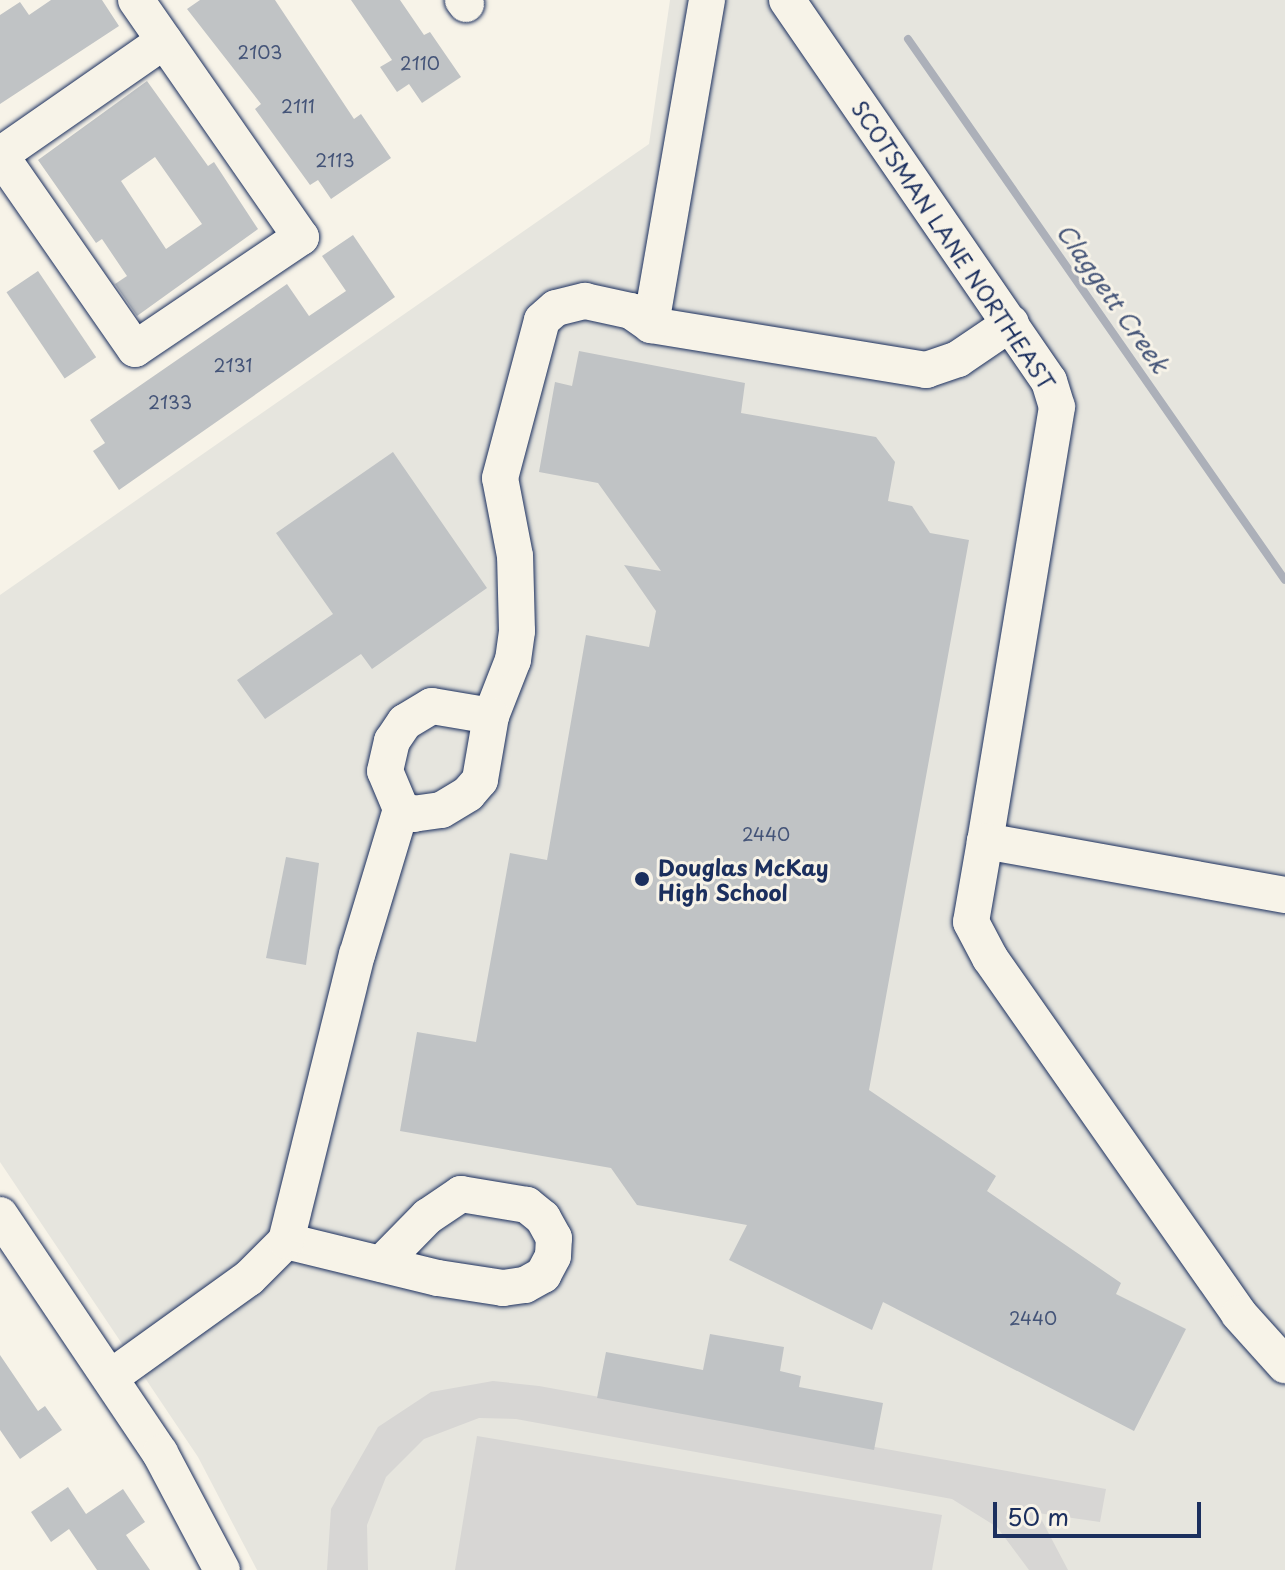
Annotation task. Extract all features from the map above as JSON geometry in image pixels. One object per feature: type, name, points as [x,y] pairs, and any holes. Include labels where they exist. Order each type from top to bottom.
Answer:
[{"type":"street","points":[[136,0],[301,237],[135,349],[0,155],[164,41]]},
{"type":"street","points":[[651,325],[707,0]]},
{"type":"street","name":"SCOTSMAN LANE NORTHEAST","points":[[787,0],[1011,323],[1049,381],[1057,407],[971,922],[990,958],[1239,1314],[1285,1365]]},
{"type":"street","points":[[401,809],[414,814],[441,810],[468,794],[480,780],[491,716],[517,631],[515,556],[500,478],[542,320],[556,308],[585,301],[631,311],[651,325],[935,369],[1011,323]]},
{"type":"street","points":[[111,1377],[249,1278],[286,1241],[357,955],[401,809],[385,771],[392,741],[405,722],[432,706],[491,716]]},
{"type":"street","points":[[985,841],[1285,895]]},
{"type":"street","points":[[0,1215],[111,1377],[176,1480],[222,1570]]},
{"type":"street","points":[[286,1241],[381,1264]]},
{"type":"shaded area","name":"Douglas McKay High School","points":[[670,0],[1285,0],[1285,1570],[257,1570],[198,1457],[0,1162],[0,595],[649,144]]},
{"type":"shaded area","points":[[493,1381],[539,1386],[1106,1489],[1100,1522],[1038,1513],[1068,1570],[1029,1570],[997,1527],[952,1499],[516,1419],[479,1418],[424,1439],[386,1477],[367,1525],[368,1570],[327,1570],[331,1509],[378,1427],[431,1392]]},
{"type":"shaded area","points":[[477,1436],[942,1515],[932,1570],[455,1570]]},
{"type":"building","points":[[51,0],[102,0],[119,26],[0,104],[0,15],[20,2],[29,15]]},
{"type":"building","points":[[200,0],[275,0],[354,119],[361,114],[391,158],[331,199],[318,180],[310,185],[255,109],[261,104],[187,9]]},
{"type":"building","points":[[351,0],[400,0],[424,35],[430,32],[461,77],[422,103],[409,84],[397,92],[380,67],[392,60]]},
{"type":"building","points":[[147,81],[208,166],[214,162],[258,229],[137,316],[115,284],[127,276],[102,239],[96,243],[38,160]],"holes":[[[155,157],[202,224],[166,249],[121,181]]]},
{"type":"building","points":[[353,235],[395,297],[119,490],[93,451],[105,443],[90,420],[287,284],[309,316],[346,291],[322,256]]},
{"type":"building","points":[[38,271],[96,357],[65,378],[6,292]]},
{"type":"building","points":[[579,351],[745,383],[741,413],[876,437],[895,462],[888,501],[912,506],[930,533],[969,540],[869,1090],[996,1176],[987,1191],[1121,1283],[1116,1294],[1186,1329],[1134,1431],[883,1302],[872,1330],[729,1260],[747,1225],[637,1205],[611,1168],[400,1131],[417,1032],[476,1042],[510,853],[547,860],[586,635],[649,647],[656,611],[624,565],[661,571],[598,483],[539,472],[555,382],[572,386]]},
{"type":"building","points":[[393,452],[487,588],[372,669],[361,654],[265,719],[237,680],[333,614],[276,533]]},
{"type":"building","points":[[286,857],[319,863],[306,965],[266,958]]},
{"type":"building","points":[[710,1334],[784,1347],[780,1371],[801,1376],[799,1387],[883,1403],[874,1450],[597,1398],[606,1352],[703,1370]]},
{"type":"building","points":[[0,1355],[38,1411],[45,1406],[62,1430],[20,1459],[0,1430]]},
{"type":"building","points":[[68,1487],[86,1514],[123,1489],[145,1522],[126,1535],[150,1570],[97,1570],[69,1529],[51,1542],[31,1512]]},
{"type":"waterway","name":"Claggett Creek","points":[[908,39],[1285,580]]},
{"type":"place","name":"Douglas McKay High School","points":[[642,879]]}]
